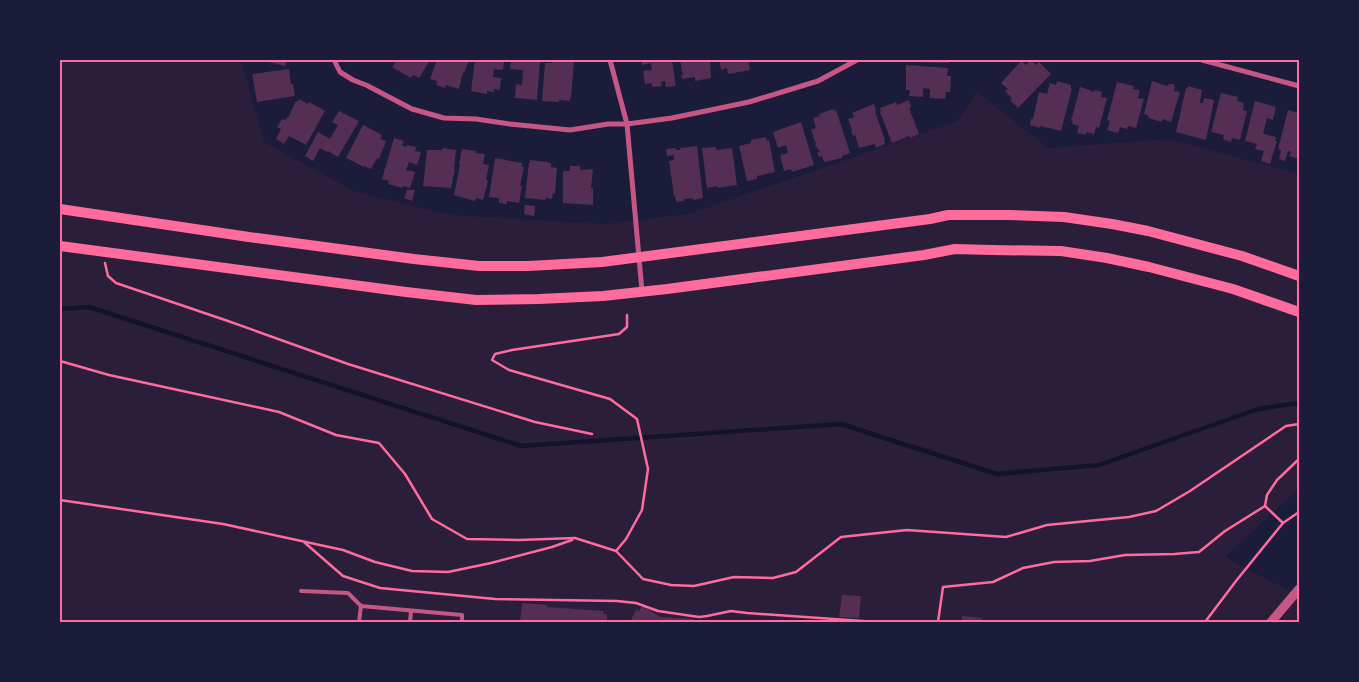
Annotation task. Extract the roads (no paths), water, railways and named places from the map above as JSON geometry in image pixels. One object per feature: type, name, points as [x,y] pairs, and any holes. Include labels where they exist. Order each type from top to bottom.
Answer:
[{"type":"main road","points":[[60,208],[249,237],[479,266],[593,263],[639,258],[948,215],[1064,217],[1148,231],[1242,256],[1299,276]]},
{"type":"main road","points":[[60,246],[476,300],[593,296],[642,291],[955,249],[1061,251],[1159,269],[1233,288],[1299,312]]},
{"type":"street","points":[[334,60],[340,72],[412,109],[444,118],[476,119],[570,130],[608,124],[627,124],[672,118],[749,102],[818,81],[857,60]]},
{"type":"street","points":[[610,60],[627,124],[642,291]]},
{"type":"street","points":[[1202,60],[1299,86]]},
{"type":"street","points":[[1271,622],[1299,589]]},
{"type":"lane","points":[[301,591],[348,593],[361,606],[462,615],[462,622]]},
{"type":"lane","points":[[359,622],[361,606]]},
{"type":"lane","points":[[410,622],[411,611]]},
{"type":"waterway","points":[[60,309],[89,307],[521,446],[841,424],[997,474],[1099,465],[1258,409],[1299,403]]}]
